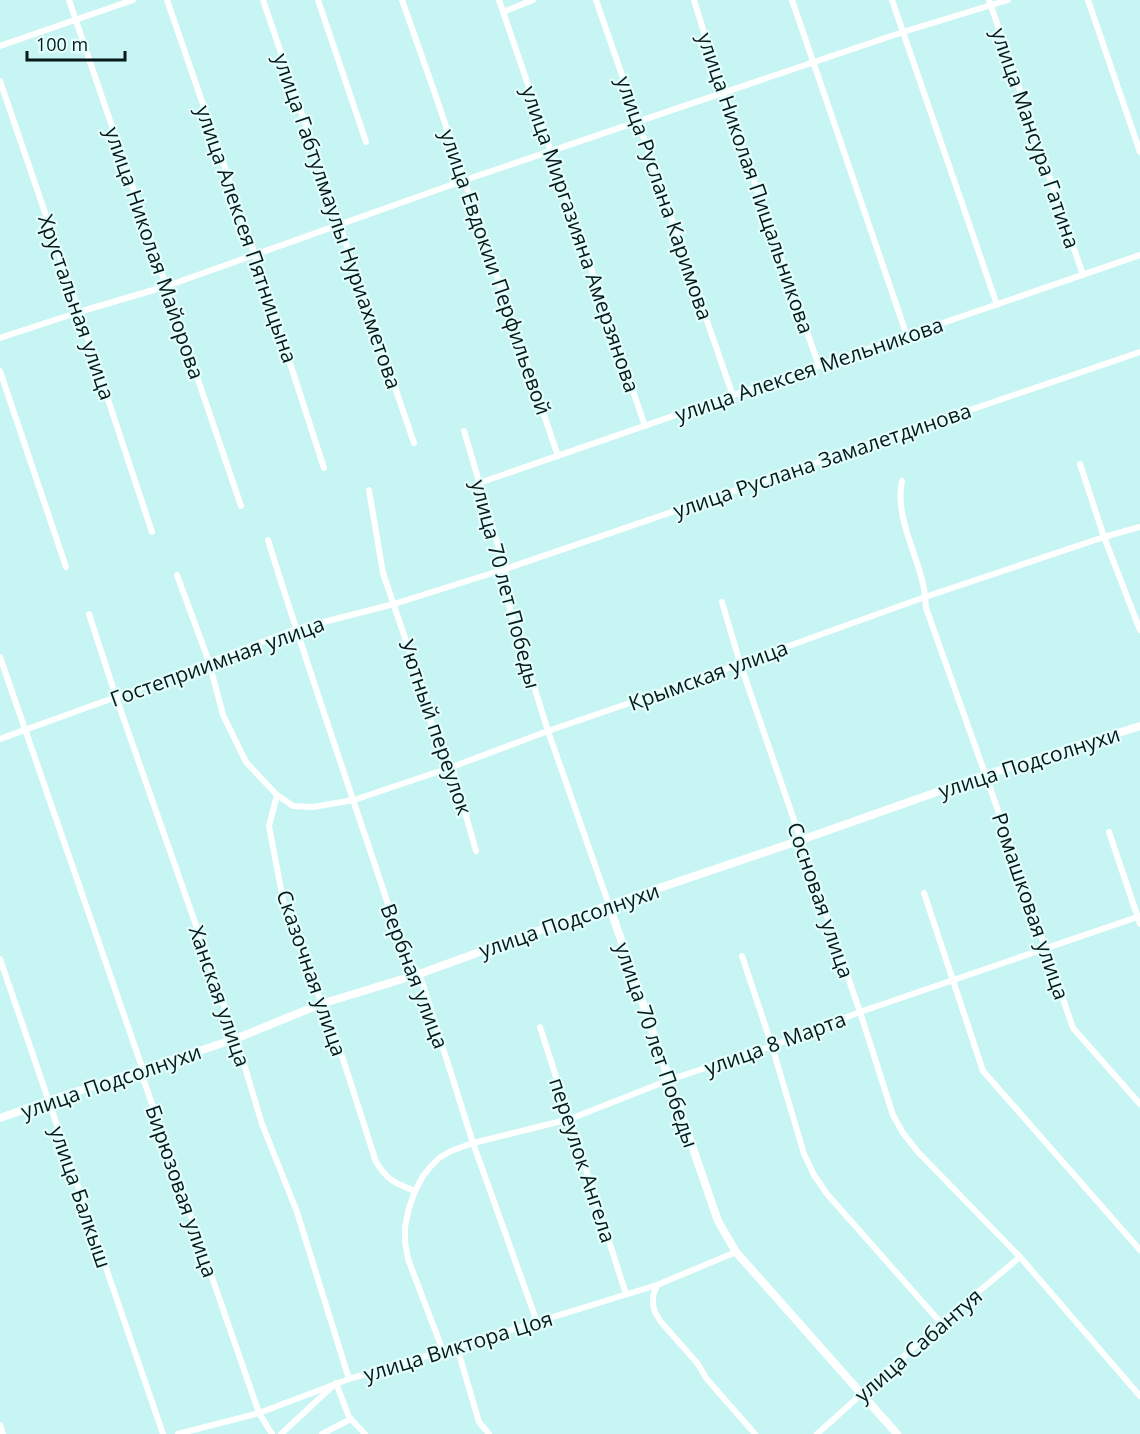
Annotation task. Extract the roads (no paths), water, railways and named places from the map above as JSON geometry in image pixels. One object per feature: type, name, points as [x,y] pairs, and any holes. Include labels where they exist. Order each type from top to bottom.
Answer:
[{"type":"street","name":"улица Николая Майорова","points":[[69,0],[241,506]]},
{"type":"street","points":[[0,46],[133,0]]},
{"type":"street","name":"улица Алексея Пятницына","points":[[168,0],[255,255],[324,468]]},
{"type":"street","name":"улица Габтулмаулы Нуриахметова","points":[[263,0],[414,443]]},
{"type":"street","points":[[318,0],[366,142]]},
{"type":"street","name":"улица Евдокии Перфильевой","points":[[402,0],[558,456]]},
{"type":"street","name":"улица Миргазияна Амерзянова","points":[[499,0],[645,426]]},
{"type":"street","points":[[503,12],[534,0]]},
{"type":"street","name":"улица Руслана Каримова","points":[[596,0],[733,396]]},
{"type":"street","name":"улица Николая Пищальникова","points":[[693,0],[723,93],[819,366]]},
{"type":"street","points":[[792,0],[907,336]]},
{"type":"street","points":[[892,0],[997,305]]},
{"type":"street","points":[[0,338],[166,286],[465,180],[990,3],[1008,0]]},
{"type":"street","points":[[1088,0],[1140,152]]},
{"type":"street","name":"улица Мансура Гатина","points":[[990,3],[1083,275]]},
{"type":"street","name":"Хрустальная улица","points":[[0,81],[80,312],[152,532]]},
{"type":"street","name":"улица Алексея Мельникова","points":[[479,483],[1140,255]]},
{"type":"street","name":"улица Руслана Замалетдинова","points":[[505,569],[1140,352]]},
{"type":"street","points":[[0,371],[66,567]]},
{"type":"street","name":"улица 70 лет Победы","points":[[464,431],[505,569],[510,610],[548,731],[718,1221],[736,1252],[897,1434]]},
{"type":"street","points":[[1080,464],[1104,537],[1140,630]]},
{"type":"street","name":"Ромашковая улица","points":[[902,481],[901,504],[922,579],[926,608],[1073,1028],[1140,1104]]},
{"type":"street","name":"Уютный переулок","points":[[369,490],[383,573],[424,694],[432,726],[452,767],[476,851]]},
{"type":"street","name":"Крымская улица","points":[[277,795],[293,806],[313,807],[354,800],[925,597],[1140,527]]},
{"type":"street","name":"Вербная улица","points":[[268,540],[404,953],[419,974],[473,1143],[537,1322]]},
{"type":"street","name":"Гостеприимная улица","points":[[0,739],[116,698],[296,629],[394,604],[505,569]]},
{"type":"street","points":[[177,576],[209,662],[223,715],[246,762],[277,795]]},
{"type":"street","name":"Сосновая улица","points":[[722,602],[740,663],[893,1115],[918,1152],[1020,1257],[1140,1396]]},
{"type":"street","name":"Ханская улица","points":[[89,614],[262,1124],[297,1212],[349,1379]]},
{"type":"street","name":"Бирюзовая улица","points":[[0,657],[259,1413],[272,1434]]},
{"type":"street","name":"улица Подсолнухи","points":[[0,1118],[235,1039],[321,1004],[419,974],[609,905],[985,775],[1140,726]]},
{"type":"street","name":"Сказочная улица","points":[[277,795],[269,826],[284,905],[342,1056],[376,1162],[392,1181],[415,1191]]},
{"type":"street","points":[[1109,832],[1139,919]]},
{"type":"street","points":[[924,893],[983,1071],[1140,1250]]},
{"type":"street","name":"улица 8 Марта","points":[[443,1352],[408,1259],[405,1227],[415,1191],[423,1176],[431,1166],[451,1151],[473,1143],[570,1119],[669,1080],[772,1046],[860,1012],[1046,947],[1139,919]]},
{"type":"street","points":[[742,956],[804,1154],[814,1175],[827,1194],[941,1323]]},
{"type":"street","name":"улица Балкыш","points":[[0,959],[163,1434]]},
{"type":"street","name":"переулок Ангела","points":[[540,1027],[626,1294]]},
{"type":"street","name":"улица Виктора Цоя","points":[[178,1434],[259,1413],[336,1383],[657,1285],[736,1252]]},
{"type":"street","name":"улица Сабантуя","points":[[817,1434],[941,1323],[1020,1257]]},
{"type":"street","points":[[657,1285],[652,1305],[661,1322],[755,1434]]},
{"type":"street","points":[[457,1347],[476,1412],[489,1434]]},
{"type":"street","points":[[281,1434],[336,1383],[351,1419],[365,1434]]},
{"type":"street","points":[[322,1434],[351,1419]]},
{"type":"street","points":[[0,1425],[3,1434]]}]
